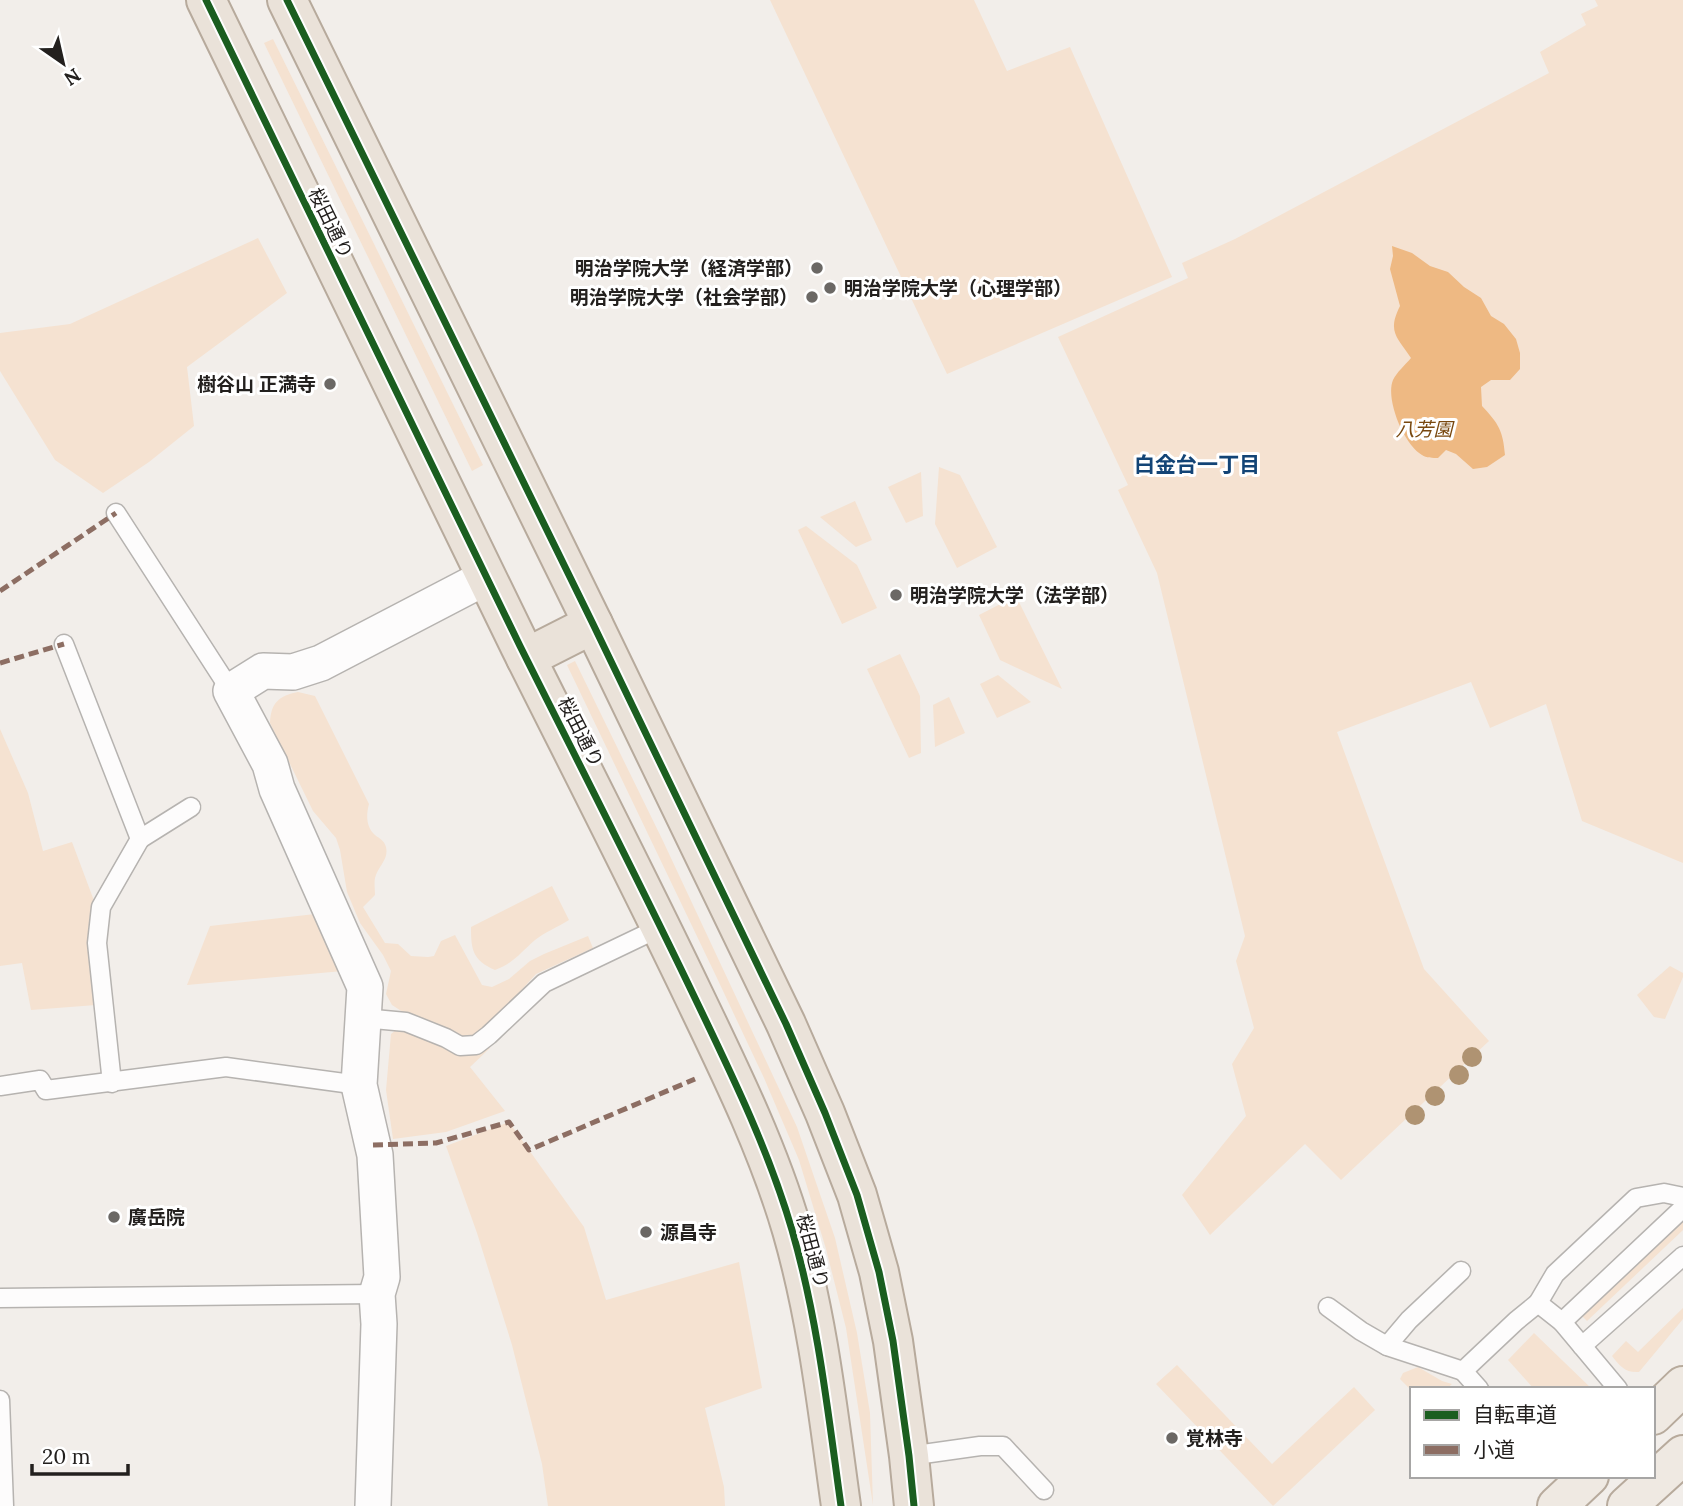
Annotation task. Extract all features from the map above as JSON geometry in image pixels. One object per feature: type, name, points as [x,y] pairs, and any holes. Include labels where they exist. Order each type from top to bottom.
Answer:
[{"type":"highway","name":"桜田通り","points":[[206,0],[486,577],[661,928],[752,1121],[792,1228],[809,1297],[822,1368],[841,1506]]},
{"type":"highway","points":[[287,0],[593,624],[786,1024],[825,1113],[857,1195],[879,1272],[892,1341],[914,1506]]},
{"type":"highway","points":[[526,658],[593,624]]},
{"type":"main road","points":[[1655,1413],[1683,1385]]},
{"type":"main road","points":[[1655,1429],[1683,1450]]},
{"type":"main road","points":[[1628,1506],[1683,1455]]},
{"type":"main road","points":[[1557,1506],[1587,1478]]},
{"type":"street","points":[[373,1506],[379,1324],[377,1294],[382,1277],[375,1155],[359,1085],[365,986],[277,789],[270,764],[231,691],[263,671],[293,673],[321,663],[486,577]]},
{"type":"lane","points":[[116,513],[231,691]]},
{"type":"lane","points":[[64,644],[140,839]]},
{"type":"lane","points":[[112,1083],[97,943],[101,907],[140,839],[191,807]]},
{"type":"lane","points":[[363,1018],[406,1022],[460,1046],[476,1045],[544,983],[661,928]]},
{"type":"lane","points":[[0,1086],[40,1080],[46,1090],[226,1067],[359,1085]]},
{"type":"lane","points":[[1459,1387],[1463,1371],[1538,1303],[1555,1274],[1636,1198],[1664,1193],[1683,1197]]},
{"type":"lane","points":[[1562,1322],[1683,1208]]},
{"type":"lane","points":[[1582,1346],[1683,1256]]},
{"type":"lane","points":[[1387,1346],[1409,1320],[1461,1271]]},
{"type":"lane","points":[[0,1298],[377,1294]]},
{"type":"lane","points":[[1538,1303],[1562,1322],[1616,1387]]},
{"type":"lane","points":[[1328,1307],[1387,1346],[1463,1371],[1477,1387]]},
{"type":"lane","points":[[0,1400],[4,1506]]},
{"type":"lane","points":[[909,1456],[980,1446],[1003,1446],[1044,1490]]},
{"type":"green space","points":[[770,0],[974,0],[1007,71],[1070,47],[1172,277],[947,374]]},
{"type":"green space","name":"八芳園","points":[[1595,0],[1683,0],[1683,863],[1582,821],[1546,704],[1490,728],[1471,682],[1337,732],[1424,969],[1489,1041],[1341,1180],[1305,1144],[1210,1235],[1182,1195],[1246,1116],[1232,1064],[1254,1028],[1236,961],[1245,936],[1157,573],[1118,490],[1128,485],[1058,337],[1188,278],[1182,263],[1235,239],[1549,73],[1540,52],[1586,25],[1581,14],[1598,6]]},
{"type":"green space","points":[[273,39],[483,465],[472,471],[264,43]]},
{"type":"green space","points":[[258,238],[287,293],[187,367],[194,426],[149,462],[103,493],[55,460],[0,371],[0,333],[70,324]]},
{"type":"green space","points":[[939,467],[960,475],[997,547],[957,568],[935,524]]},
{"type":"green space","points":[[921,472],[923,516],[906,523],[888,487]]},
{"type":"green space","points":[[855,501],[872,540],[856,547],[820,517]]},
{"type":"green space","points":[[806,526],[857,565],[877,608],[842,624],[798,530]]},
{"type":"green space","points":[[1016,596],[1062,689],[1000,660],[979,615]]},
{"type":"green space","points":[[900,654],[920,696],[921,753],[909,758],[867,669]]},
{"type":"green space","points":[[575,661],[797,1127],[835,1238],[857,1333],[870,1413],[873,1505],[846,1328],[799,1160],[764,1078],[567,665]]},
{"type":"green space","points":[[998,675],[1031,702],[997,718],[980,684]]},
{"type":"green space","points":[[298,692],[315,696],[369,804],[368,825],[386,847],[385,859],[375,878],[375,895],[363,907],[385,943],[398,944],[411,956],[428,957],[434,956],[441,941],[455,935],[482,985],[492,987],[509,979],[530,961],[588,936],[593,948],[536,974],[498,1016],[477,1035],[468,1038],[456,1036],[392,1005],[386,994],[391,971],[360,923],[347,892],[336,838],[313,811],[270,723],[277,701]]},
{"type":"green space","points":[[949,697],[965,733],[935,747],[933,705]]},
{"type":"green space","points":[[0,729],[28,793],[43,851],[72,842],[96,906],[96,1005],[31,1010],[22,963],[0,966]]},
{"type":"green space","points":[[552,886],[569,920],[539,937],[512,961],[495,970],[482,962],[473,949],[471,927]]},
{"type":"green space","points":[[315,914],[343,971],[187,985],[210,926]]},
{"type":"green space","points":[[1670,966],[1683,973],[1683,977],[1665,1019],[1654,1017],[1637,995]]},
{"type":"green space","points":[[396,1030],[414,1031],[490,1048],[470,1067],[505,1111],[446,1132],[393,1139],[386,1090],[391,1034]]},
{"type":"green space","points":[[509,1122],[584,1227],[606,1300],[739,1262],[762,1388],[705,1408],[724,1487],[725,1506],[548,1506],[542,1464],[512,1345],[446,1146]]},
{"type":"green space","points":[[1683,1219],[1683,1230],[1587,1321],[1581,1315]]},
{"type":"green space","points":[[1683,1308],[1683,1319],[1639,1372],[1626,1370],[1612,1356],[1626,1341],[1638,1352]]},
{"type":"green space","points":[[1534,1333],[1590,1387],[1532,1387],[1508,1360]]},
{"type":"green space","points":[[1177,1365],[1272,1464],[1354,1387],[1375,1410],[1273,1506],[1156,1384]]},
{"type":"green space","points":[[1418,1367],[1452,1384],[1448,1387],[1410,1389],[1400,1379],[1403,1373]]},
{"type":"shaded area","points":[[1392,246],[1412,253],[1430,266],[1448,272],[1481,298],[1491,316],[1504,324],[1516,339],[1520,353],[1520,369],[1510,380],[1491,380],[1481,387],[1482,406],[1499,428],[1505,455],[1487,467],[1473,469],[1456,454],[1446,450],[1438,458],[1424,456],[1409,442],[1398,421],[1391,388],[1395,377],[1411,358],[1395,334],[1394,322],[1400,306],[1390,269]]},
{"type":"marked path","points":[[0,591],[116,513]]},
{"type":"marked path","points":[[0,663],[64,644]]},
{"type":"marked path","points":[[373,1145],[436,1143],[509,1122],[529,1150],[695,1079]]},
{"type":"cycle path","points":[[206,0],[441,485],[672,950],[760,1140],[792,1230],[809,1298],[841,1506]]},
{"type":"cycle path","points":[[287,0],[593,624],[786,1024],[825,1113],[857,1195],[879,1272],[893,1341],[914,1506]]},
{"type":"place","name":"明治学院大学（経済学部）","points":[[817,268]]},
{"type":"place","name":"明治学院大学（心理学部）","points":[[830,288]]},
{"type":"place","name":"明治学院大学（社会学部）","points":[[812,297]]},
{"type":"place","name":"樹谷山 正満寺","points":[[330,384]]},
{"type":"place","name":"明治学院大学（法学部）","points":[[896,595]]},
{"type":"place","name":"廣岳院","points":[[114,1217]]},
{"type":"place","name":"源昌寺","points":[[646,1232]]},
{"type":"place","name":"覚林寺","points":[[1172,1438]]},
{"type":"district","name":"白金台一丁目","points":[[1197,464]]}]
